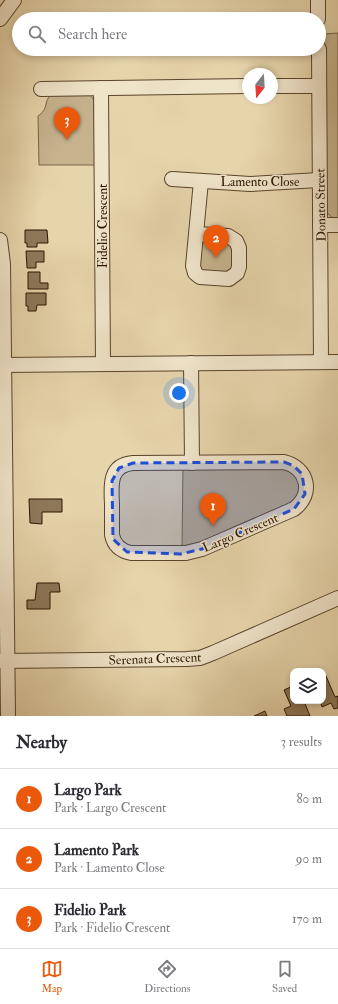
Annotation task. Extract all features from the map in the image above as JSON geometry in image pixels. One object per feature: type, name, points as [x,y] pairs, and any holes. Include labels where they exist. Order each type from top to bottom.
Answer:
[{"type":"street","points":[[0,18],[14,0]]},
{"type":"street","points":[[318,0],[318,12]]},
{"type":"street","name":"Donato Street","points":[[319,56],[321,362]]},
{"type":"street","points":[[41,89],[242,86]]},
{"type":"street","points":[[278,86],[319,86]]},
{"type":"street","name":"Fidelio Crescent","points":[[101,88],[103,364]]},
{"type":"street","name":"Lamento Close","points":[[172,179],[250,184],[319,180]]},
{"type":"street","name":"Lamento Close","points":[[197,234],[201,181]]},
{"type":"street","points":[[320,225],[338,225]]},
{"type":"street","points":[[0,240],[3,264],[2,365],[4,661],[8,716]]},
{"type":"street","points":[[2,365],[338,362]]},
{"type":"street","points":[[192,363],[192,463]]},
{"type":"street","name":"Largo Crescent","points":[[192,463],[289,463],[302,474],[306,484],[305,494],[301,502],[294,509],[202,549],[181,554],[131,553],[120,549],[115,543],[112,535],[112,481],[119,468],[128,464],[192,463]]},
{"type":"street","name":"Serenata Crescent","points":[[4,661],[200,658],[338,598]]},
{"type":"highlighted area","points":[[284,462],[294,466],[302,474],[305,494],[294,509],[202,549],[181,554],[127,552],[113,539],[112,481],[119,468],[133,463]]},
{"type":"shaded area","points":[[338,33],[338,219],[329,215],[325,206],[324,56],[326,56],[326,34]]},
{"type":"shaded area","points":[[89,94],[95,101],[96,165],[39,165],[38,116],[45,109],[48,98],[51,95]]},
{"type":"shaded area","points":[[202,239],[233,242],[232,273],[198,272]]},
{"type":"shaded area","points":[[283,467],[291,469],[300,485],[296,500],[200,546],[182,548],[183,468]]},
{"type":"building","points":[[25,230],[47,230],[48,243],[37,243],[37,247],[27,247],[27,243],[25,243]]},
{"type":"building","points":[[26,251],[44,251],[44,262],[36,262],[36,268],[27,268]]},
{"type":"building","points":[[28,272],[40,272],[40,283],[48,283],[48,289],[28,289]]},
{"type":"building","points":[[26,293],[46,293],[46,305],[37,305],[36,311],[28,311],[28,306],[26,306]]},
{"type":"building","points":[[29,499],[62,499],[62,512],[42,512],[42,524],[30,523]]},
{"type":"building","points":[[37,583],[59,583],[60,592],[50,592],[50,609],[27,609],[27,600],[35,600]]},
{"type":"building","points":[[326,676],[335,697],[338,696],[338,708],[334,709],[331,703],[322,707],[321,704],[326,704]]},
{"type":"building","points":[[290,687],[290,704],[284,690]]},
{"type":"building","points":[[290,704],[305,704],[310,716],[287,716],[284,709],[291,706]]},
{"type":"building","points":[[265,711],[267,716],[254,716]]},
{"type":"place","name":"Fidelio Park","points":[[67,140]]},
{"type":"place","name":"Lamento Park","points":[[216,258]]},
{"type":"place","name":"Largo Park","points":[[213,526]]}]
